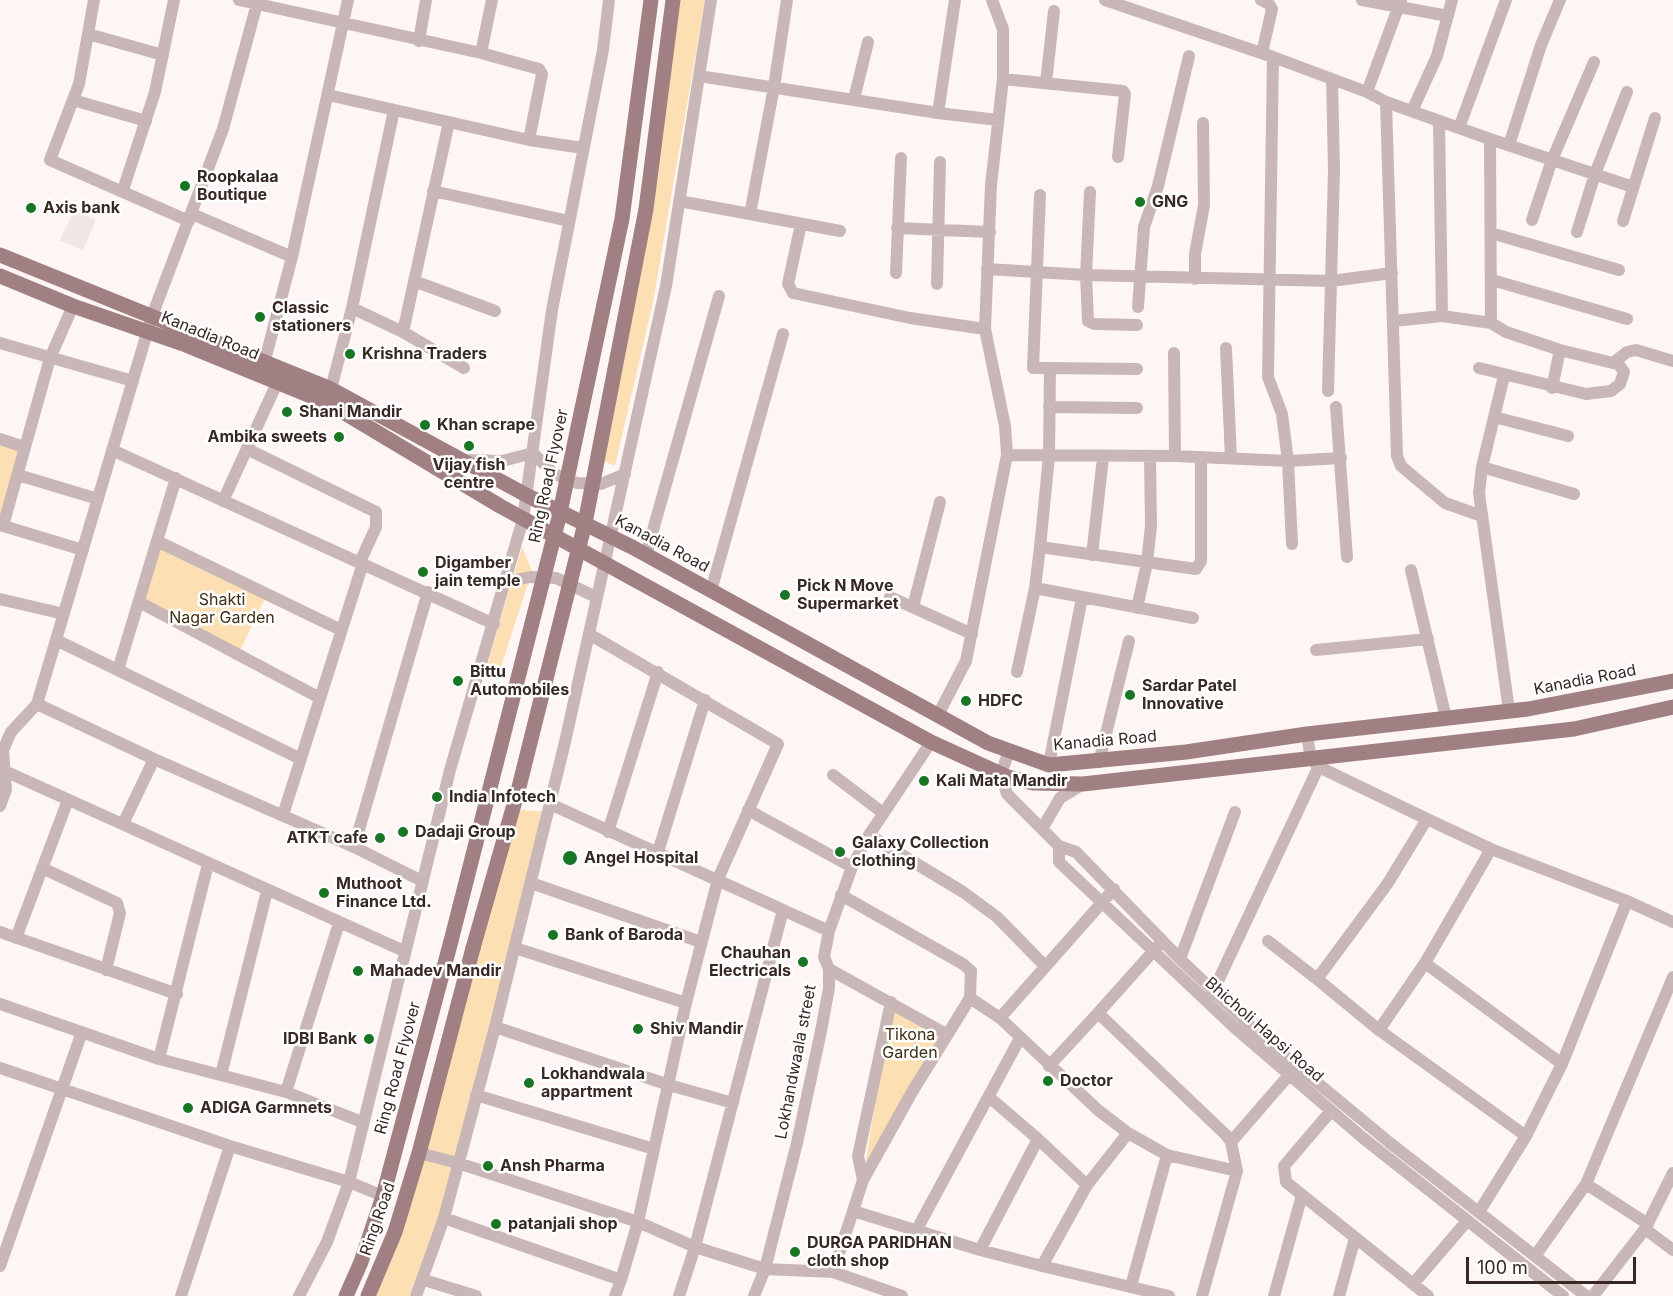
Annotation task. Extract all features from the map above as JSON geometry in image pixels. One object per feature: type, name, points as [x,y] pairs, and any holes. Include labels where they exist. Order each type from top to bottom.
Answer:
[{"type":"main road","name":"Ring Road Flyover","points":[[383,1196],[562,506],[622,219],[651,0]]},
{"type":"main road","points":[[419,1153],[473,948],[519,787],[585,523],[646,208],[673,0]]},
{"type":"main road","name":"Kanadia Road","points":[[0,255],[265,360],[331,389],[528,496],[646,555],[988,743],[1049,765],[1099,762],[1307,734],[1528,709],[1673,681]]},
{"type":"main road","name":"Kanadia Road","points":[[0,276],[73,306],[149,331],[328,403],[524,519],[931,742]]},
{"type":"main road","points":[[931,742],[1001,774],[1033,783],[1083,784],[1214,768],[1315,763],[1577,729],[1673,707]]},
{"type":"main road","points":[[1528,709],[1532,734]]},
{"type":"main road","name":"Ring Road","points":[[368,1296],[395,1232],[419,1153]]},
{"type":"main road","name":"Ring Road","points":[[346,1296],[362,1262],[383,1196]]},
{"type":"street","points":[[94,0],[79,84],[50,160],[292,257]]},
{"type":"street","points":[[123,190],[146,121],[174,0]]},
{"type":"street","points":[[239,0],[257,2],[419,41],[481,53],[539,69],[542,74],[529,140]]},
{"type":"street","points":[[265,360],[292,257],[348,0]]},
{"type":"street","points":[[419,41],[426,0]]},
{"type":"street","points":[[481,53],[492,0]]},
{"type":"street","points":[[299,1296],[327,1242],[349,1182],[450,770],[524,519],[543,367],[603,50],[609,0]]},
{"type":"street","points":[[416,1296],[424,1280],[444,1218],[495,1027],[589,634],[666,286],[711,0]]},
{"type":"street","points":[[750,213],[774,87],[787,0]]},
{"type":"street","points":[[938,113],[955,0]]},
{"type":"street","points":[[938,715],[966,661],[1007,455],[1005,426],[985,329],[991,185],[1003,79],[1003,29],[992,0]]},
{"type":"street","points":[[1105,0],[1268,55],[1367,92],[1386,102],[1490,139],[1633,186]]},
{"type":"street","points":[[1261,0],[1269,3],[1272,9],[1268,55],[1270,280],[1268,377],[1282,414],[1288,462],[1292,543]]},
{"type":"street","points":[[1362,0],[1400,4],[1448,16]]},
{"type":"street","points":[[1412,111],[1437,56],[1452,0]]},
{"type":"street","points":[[1460,128],[1506,0]]},
{"type":"street","points":[[1509,145],[1541,45],[1560,0]]},
{"type":"street","points":[[0,806],[6,790],[2,770],[3,750],[11,732],[38,704],[152,316],[223,129],[257,2]]},
{"type":"street","points":[[1367,92],[1400,4]]},
{"type":"street","points":[[1046,83],[1054,10]]},
{"type":"street","points":[[88,34],[163,55]]},
{"type":"street","points":[[854,99],[868,42]]},
{"type":"street","points":[[1138,307],[1144,227],[1158,186],[1189,56]]},
{"type":"street","points":[[1532,220],[1552,160],[1594,62]]},
{"type":"street","points":[[699,76],[938,113],[998,120]]},
{"type":"street","points":[[1003,79],[1123,91],[1125,94],[1118,157]]},
{"type":"street","points":[[1329,392],[1334,171],[1332,79]]},
{"type":"street","points":[[1577,232],[1595,174],[1627,92]]},
{"type":"street","points":[[328,95],[529,140],[583,148]]},
{"type":"street","points":[[73,100],[146,121]]},
{"type":"street","points":[[1386,102],[1397,456],[1401,466],[1445,502],[1482,516]]},
{"type":"street","points":[[331,389],[352,308],[394,110]]},
{"type":"street","points":[[1623,221],[1655,118]]},
{"type":"street","points":[[1439,121],[1442,316]]},
{"type":"street","points":[[403,332],[449,122]]},
{"type":"street","points":[[1194,279],[1195,254],[1204,205],[1203,123]]},
{"type":"street","points":[[1490,139],[1491,324]]},
{"type":"street","points":[[896,273],[901,158]]},
{"type":"street","points":[[937,284],[940,162]]},
{"type":"street","points":[[433,191],[569,221]]},
{"type":"street","points":[[1090,192],[1086,275],[1088,321],[1094,324],[1137,325]]},
{"type":"street","points":[[1040,195],[1033,368],[1137,369]]},
{"type":"street","points":[[679,201],[840,231]]},
{"type":"street","points":[[801,224],[788,284],[793,293],[910,318],[985,329]]},
{"type":"street","points":[[897,228],[990,232]]},
{"type":"street","points":[[1491,233],[1619,270]]},
{"type":"street","points":[[987,269],[1194,279],[1330,281],[1392,273]]},
{"type":"street","points":[[1492,280],[1627,319]]},
{"type":"street","points":[[414,281],[495,310]]},
{"type":"street","points":[[646,555],[719,296]]},
{"type":"street","points":[[73,306],[50,358],[2,526],[83,550]]},
{"type":"street","points":[[352,308],[403,332],[464,368]]},
{"type":"street","points":[[1394,321],[1442,316],[1491,324],[1506,332],[1560,350],[1617,362],[1624,372],[1620,384],[1611,391],[1586,394],[1552,388],[1479,368]]},
{"type":"street","points":[[711,591],[783,334]]},
{"type":"street","points":[[0,343],[133,381]]},
{"type":"street","points":[[1226,348],[1230,458]]},
{"type":"street","points":[[1552,388],[1560,350]]},
{"type":"street","points":[[1617,362],[1627,352],[1636,351],[1673,361]]},
{"type":"street","points":[[1174,353],[1174,456]]},
{"type":"street","points":[[1017,672],[1035,588],[1040,547],[1049,456],[1050,368]]},
{"type":"street","points":[[1504,376],[1482,467],[1479,493],[1509,711]]},
{"type":"street","points":[[222,501],[277,383]]},
{"type":"street","points":[[1049,407],[1137,408]]},
{"type":"street","points":[[1336,407],[1347,557]]},
{"type":"street","points":[[1494,417],[1568,436]]},
{"type":"street","points":[[0,440],[24,447]]},
{"type":"street","points":[[247,449],[376,512],[376,527],[361,563],[283,815]]},
{"type":"street","points":[[112,450],[494,624]]},
{"type":"street","points":[[533,453],[554,474],[577,483],[602,484],[625,474]]},
{"type":"street","points":[[461,460],[502,461],[533,453]]},
{"type":"street","points":[[1007,455],[1103,458],[1174,456],[1288,462],[1341,458]]},
{"type":"street","points":[[1137,608],[1147,563],[1151,526],[1150,456]]},
{"type":"street","points":[[1040,547],[1190,569],[1200,567],[1201,457]]},
{"type":"street","points":[[1092,555],[1103,458]]},
{"type":"street","points":[[1482,467],[1574,494]]},
{"type":"street","points":[[18,475],[98,499]]},
{"type":"street","points":[[118,670],[176,478]]},
{"type":"street","points":[[913,607],[940,502]]},
{"type":"street","points":[[157,541],[342,630]]},
{"type":"street","points":[[1411,570],[1446,718]]},
{"type":"street","points":[[506,582],[530,577],[556,578],[596,597]]},
{"type":"street","points":[[1035,588],[1193,618]]},
{"type":"street","points":[[354,847],[428,592]]},
{"type":"street","points":[[890,597],[972,634]]},
{"type":"street","points":[[1049,765],[1082,598]]},
{"type":"street","points":[[0,599],[64,615]]},
{"type":"street","points":[[139,602],[320,698]]},
{"type":"street","points":[[589,634],[658,672],[778,744],[718,879],[686,1003],[638,1222],[615,1296]]},
{"type":"street","points":[[1316,650],[1428,639]]},
{"type":"street","points":[[56,640],[301,759]]},
{"type":"street","points":[[1099,762],[1129,640]]},
{"type":"street","points":[[608,832],[658,672]]},
{"type":"street","points":[[658,852],[705,700]]},
{"type":"street","points":[[38,704],[154,759],[354,847],[422,881]]},
{"type":"street","points":[[1207,1003],[1315,763],[1307,734]]},
{"type":"street","name":"Lokhandwaala street","points":[[754,1296],[765,1269],[817,1054],[829,988],[830,969],[824,957],[828,931],[852,867],[869,835],[931,742]]},
{"type":"street","points":[[1001,774],[1009,751]]},
{"type":"street","points":[[123,824],[154,759]]},
{"type":"street","points":[[1315,763],[1491,849],[1627,901],[1673,922]]},
{"type":"street","points":[[2,770],[404,951]]},
{"type":"street","name":"Bhicholi Hapsi Road","points":[[1001,774],[1007,794],[1059,846],[1059,862],[1207,1003],[1331,1111],[1563,1296]]},
{"type":"street","points":[[833,775],[883,813]]},
{"type":"street","points":[[1042,829],[1060,798],[1083,784]]},
{"type":"street","points":[[16,938],[68,800]]},
{"type":"street","points":[[550,804],[828,931]]},
{"type":"street","points":[[748,810],[852,867]]},
{"type":"street","points":[[1180,958],[1235,812]]},
{"type":"street","points":[[1317,979],[1388,883],[1427,819]]},
{"type":"street","points":[[869,835],[997,917],[1046,966]]},
{"type":"street","points":[[1059,846],[1076,852],[1180,958],[1261,1036],[1390,1143],[1586,1296]]},
{"type":"street","points":[[1379,1030],[1425,963],[1491,849]]},
{"type":"street","points":[[159,1059],[208,864]]},
{"type":"street","points":[[42,868],[117,903],[120,913],[106,970]]},
{"type":"street","points":[[531,883],[701,942]]},
{"type":"street","points":[[1000,1018],[1114,890]]},
{"type":"street","points":[[221,1075],[267,891]]},
{"type":"street","points":[[833,1272],[862,1180],[946,1034],[970,998],[971,971],[963,964],[841,895]]},
{"type":"street","points":[[1479,1212],[1526,1136],[1562,1064],[1627,901]]},
{"type":"street","points":[[679,1296],[695,1247],[783,910]]},
{"type":"street","points":[[286,1092],[339,922]]},
{"type":"street","points":[[0,932],[177,994]]},
{"type":"street","points":[[1048,1065],[1163,941]]},
{"type":"street","points":[[1268,941],[1379,1030],[1526,1136]]},
{"type":"street","points":[[515,948],[686,1003]]},
{"type":"street","points":[[1425,963],[1562,1064]]},
{"type":"street","points":[[830,969],[946,1034]]},
{"type":"street","points":[[1535,1256],[1586,1184],[1673,977]]},
{"type":"street","points":[[970,998],[1000,1018],[1048,1065],[1128,1133],[1167,1155],[1237,1171]]},
{"type":"street","points":[[862,1180],[858,1156],[891,1002]]},
{"type":"street","points":[[0,1004],[159,1059],[286,1092],[362,1122]]},
{"type":"street","points":[[1098,1013],[1231,1142],[1237,1171],[1202,1296]]},
{"type":"street","points":[[495,1027],[669,1085],[733,1103]]},
{"type":"street","points":[[1,1261],[82,1032]]},
{"type":"street","points":[[916,1231],[1020,1038]]},
{"type":"street","points":[[0,1068],[230,1146],[349,1182],[383,1196]]},
{"type":"street","points":[[1231,1142],[1289,1075]]},
{"type":"street","points":[[476,1095],[654,1149]]},
{"type":"street","points":[[989,1097],[1087,1185]]},
{"type":"street","points":[[1331,1111],[1284,1166],[1286,1182],[1428,1296]]},
{"type":"street","points":[[1042,1266],[1087,1185],[1128,1133]]},
{"type":"street","points":[[980,1250],[1038,1139]]},
{"type":"street","points":[[181,1296],[230,1146]]},
{"type":"street","points":[[419,1153],[458,1163],[638,1222],[695,1247],[765,1269],[833,1272],[879,1293],[902,1296]]},
{"type":"street","points":[[1131,1286],[1167,1155]]},
{"type":"street","points":[[1593,1296],[1647,1226],[1673,1173]]},
{"type":"street","points":[[1586,1184],[1647,1226],[1673,1250]]},
{"type":"street","points":[[1274,1296],[1302,1195]]},
{"type":"street","points":[[853,1211],[980,1250],[1169,1296]]},
{"type":"street","points":[[444,1218],[621,1280]]},
{"type":"street","points":[[1413,1284],[1467,1221]]},
{"type":"street","points":[[1339,1296],[1354,1238]]},
{"type":"street","points":[[424,1280],[476,1296]]},
{"type":"street","points":[[1540,1296],[1546,1283]]},
{"type":"shaded area","points":[[74,210],[96,220],[83,250],[60,240]]},
{"type":"green space","points":[[680,0],[705,0],[653,302],[615,466],[602,460]]},
{"type":"green space","points":[[0,439],[24,447],[0,525]]},
{"type":"green space","name":"Shakti Nagar Garden","points":[[157,541],[267,594],[238,655],[139,602]]},
{"type":"green space","points":[[522,547],[532,571],[500,670],[487,665]]},
{"type":"green space","points":[[506,809],[548,812],[469,1138],[409,1296],[364,1296],[395,1232]]},
{"type":"green space","name":"Tikona Garden","points":[[890,1006],[946,1034],[863,1180]]},
{"type":"place","name":"Roopkalaa Boutique","points":[[185,186]]},
{"type":"place","name":"GNG","points":[[1140,202]]},
{"type":"place","name":"Axis bank","points":[[31,208]]},
{"type":"place","name":"Classic stationers","points":[[260,317]]},
{"type":"place","name":"Krishna Traders","points":[[350,354]]},
{"type":"place","name":"Shani Mandir","points":[[287,412]]},
{"type":"place","name":"Khan scrape","points":[[425,425]]},
{"type":"place","name":"Ambika sweets","points":[[339,437]]},
{"type":"place","name":"Vijay fish centre","points":[[469,446]]},
{"type":"place","name":"Digamber jain temple","points":[[423,572]]},
{"type":"place","name":"Pick N Move Supermarket","points":[[785,595]]},
{"type":"place","name":"Bittu Automobiles","points":[[458,681]]},
{"type":"place","name":"Sardar Patel Innovative","points":[[1130,695]]},
{"type":"place","name":"HDFC","points":[[966,701]]},
{"type":"place","name":"Kali Mata Mandir","points":[[924,781]]},
{"type":"place","name":"India Infotech","points":[[437,797]]},
{"type":"place","name":"Dadaji Group","points":[[403,832]]},
{"type":"place","name":"ATKT cafe","points":[[380,838]]},
{"type":"place","name":"Galaxy Collection clothing","points":[[840,852]]},
{"type":"place","name":"Angel Hospital","points":[[570,858]]},
{"type":"place","name":"Muthoot Finance Ltd.","points":[[324,893]]},
{"type":"place","name":"Bank of Baroda","points":[[553,935]]},
{"type":"place","name":"Chauhan Electricals","points":[[803,962]]},
{"type":"place","name":"Mahadev Mandir","points":[[358,971]]},
{"type":"place","name":"Shiv Mandir","points":[[638,1029]]},
{"type":"place","name":"IDBI Bank","points":[[369,1039]]},
{"type":"place","name":"Doctor","points":[[1048,1081]]},
{"type":"place","name":"Lokhandwala appartment","points":[[529,1083]]},
{"type":"place","name":"ADIGA Garmnets","points":[[188,1108]]},
{"type":"place","name":"Ansh Pharma","points":[[488,1166]]},
{"type":"place","name":"patanjali shop","points":[[496,1224]]},
{"type":"place","name":"DURGA PARIDHAN cloth shop","points":[[795,1252]]}]
